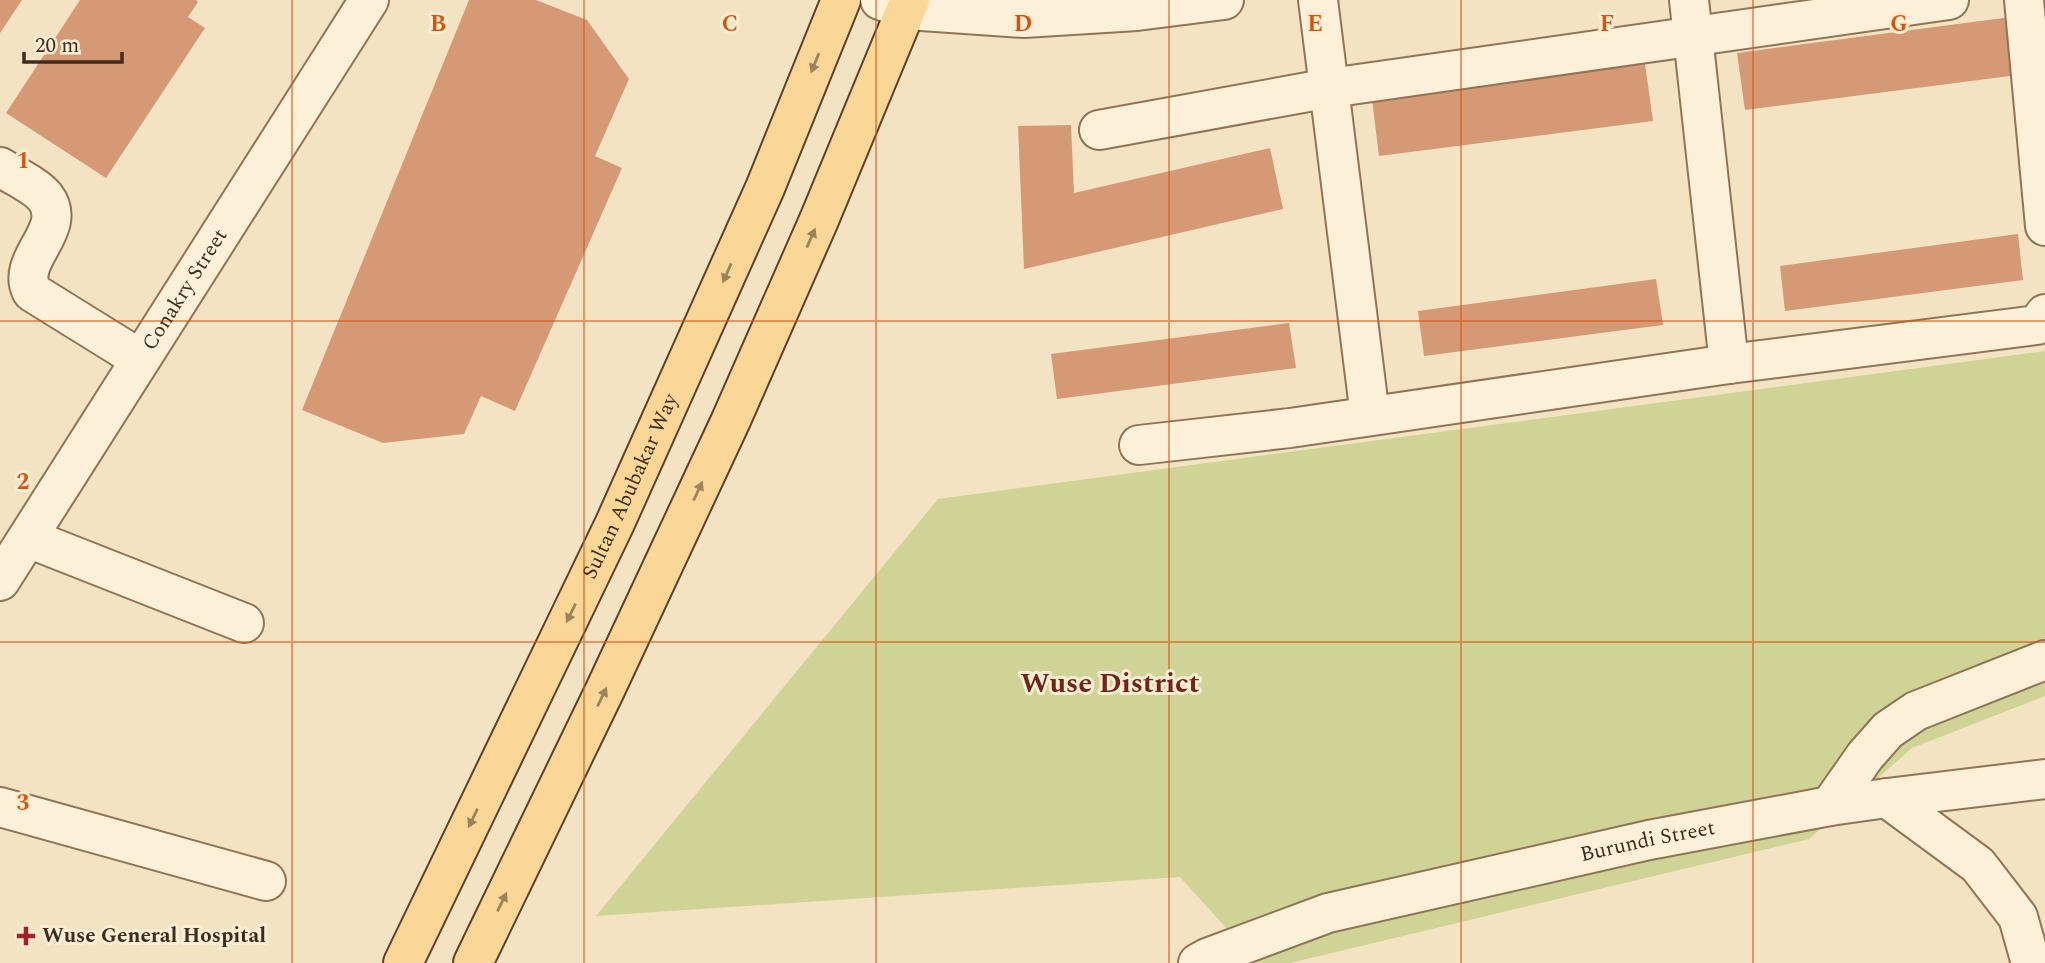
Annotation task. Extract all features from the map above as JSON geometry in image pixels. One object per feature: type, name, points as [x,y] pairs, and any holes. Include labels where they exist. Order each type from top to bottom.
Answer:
[{"type":"main road","name":"Sultan Abubakar Way","points":[[403,963],[615,523],[765,188],[841,0]]},
{"type":"main road","points":[[473,963],[731,420],[819,220],[899,3]]},
{"type":"street","name":"Conakry Street","points":[[0,581],[369,0]]},
{"type":"street","points":[[899,3],[1024,18],[1137,11],[1224,0]]},
{"type":"street","points":[[1318,0],[1370,415]]},
{"type":"street","points":[[1099,130],[1691,18],[1949,0]]},
{"type":"street","points":[[2024,0],[2040,126],[2045,226]]},
{"type":"street","points":[[1691,18],[1729,364]]},
{"type":"street","points":[[0,167],[44,195],[51,207],[53,220],[27,273],[27,283],[32,292],[140,359]]},
{"type":"street","points":[[1139,445],[1290,428],[1729,364],[2037,325],[2045,314]]},
{"type":"street","points":[[28,538],[244,623]]},
{"type":"street","points":[[1830,806],[1865,756],[1888,730],[1916,711],[2045,660]]},
{"type":"street","name":"Burundi Street","points":[[1198,963],[1328,913],[1649,840],[1830,806],[2045,779]]},
{"type":"street","points":[[1887,798],[1978,865],[2018,917],[2031,963]]},
{"type":"street","points":[[0,807],[266,881]]},
{"type":"green space","points":[[2045,351],[2045,696],[1912,748],[1809,839],[1290,963],[1258,963],[1180,877],[596,916],[938,499]]},
{"type":"building","points":[[0,0],[22,0],[0,33]]},
{"type":"building","points":[[80,0],[196,0],[198,2],[188,17],[205,28],[106,178],[6,113]]},
{"type":"building","points":[[469,0],[536,0],[587,20],[629,79],[595,156],[622,168],[515,411],[481,396],[464,434],[383,443],[302,410]]},
{"type":"building","points":[[2011,17],[2018,75],[1745,110],[1737,53]]},
{"type":"building","points":[[1645,64],[1653,121],[1379,156],[1372,99]]},
{"type":"building","points":[[1071,125],[1074,193],[1270,148],[1283,209],[1024,269],[1018,126]]},
{"type":"building","points":[[2018,234],[2023,280],[1785,311],[1780,266]]},
{"type":"building","points":[[1656,279],[1663,325],[1424,356],[1418,311]]},
{"type":"building","points":[[1289,323],[1296,368],[1057,399],[1051,354]]},
{"type":"place","name":"Wuse General Hospital","points":[[26,936]]},
{"type":"district","name":"Wuse District","points":[[1110,683]]}]
